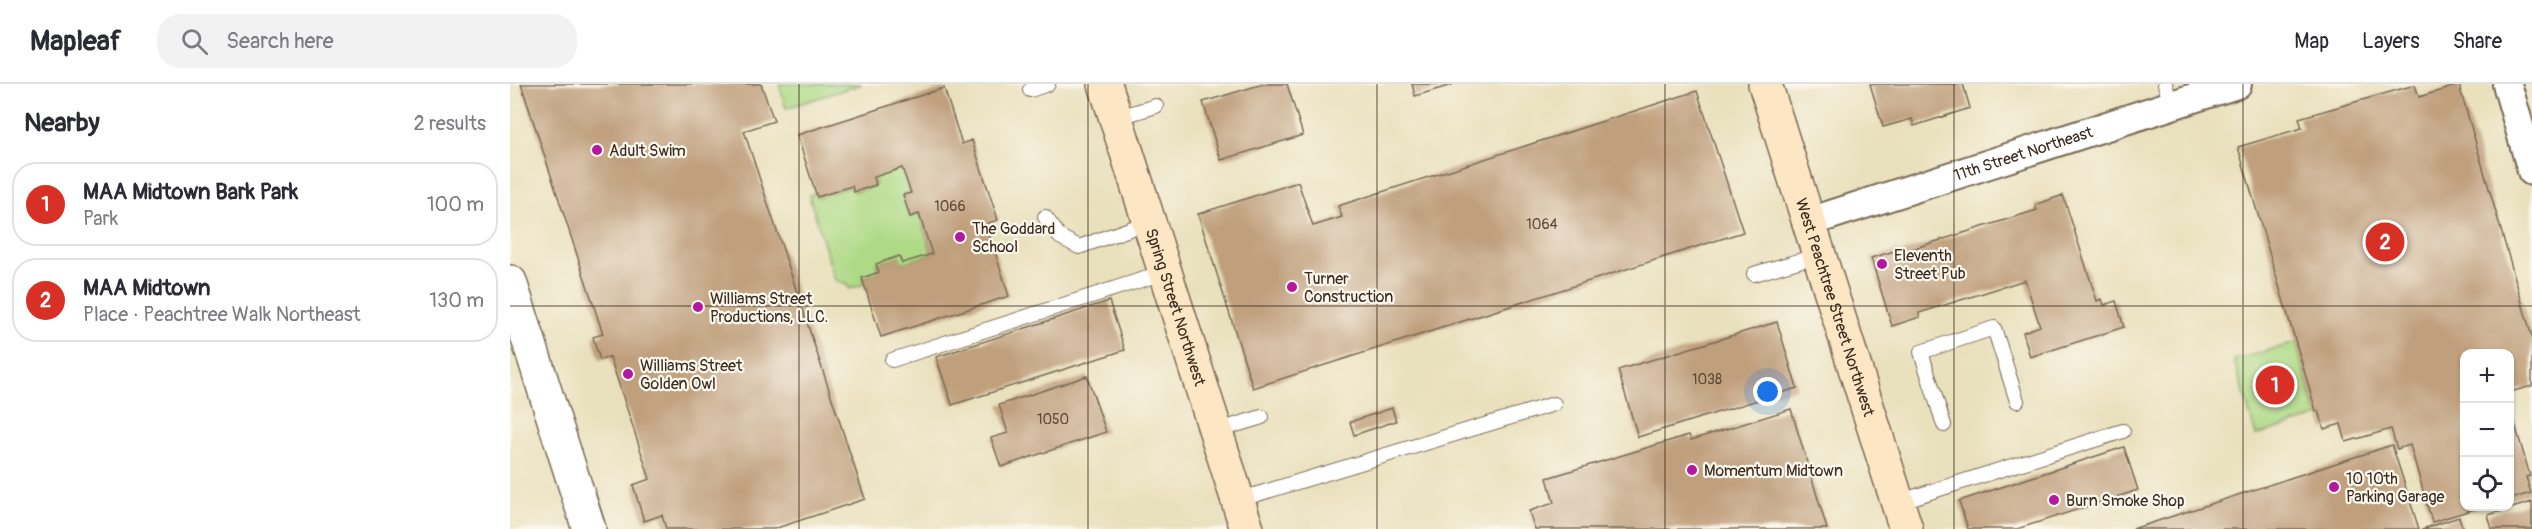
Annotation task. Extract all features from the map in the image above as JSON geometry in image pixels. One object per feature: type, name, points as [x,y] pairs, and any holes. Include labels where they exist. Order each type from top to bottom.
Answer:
[{"type":"main road","name":"Spring Street Northwest","points":[[1105,84],[1242,515]]},
{"type":"main road","name":"West Peachtree Street Northwest","points":[[1765,84],[1902,516]]},
{"type":"street","name":"11th Street Northeast","points":[[1809,222],[2168,94],[2236,84]]},
{"type":"street","points":[[2507,84],[2532,171]]},
{"type":"street","points":[[510,282],[590,529]]},
{"type":"lane","points":[[1030,90],[1048,84]]},
{"type":"lane","points":[[1116,118],[1156,106]]},
{"type":"lane","points":[[1045,217],[1060,237],[1079,247],[1149,221]]},
{"type":"lane","points":[[1755,274],[1819,255]]},
{"type":"lane","points":[[892,360],[1166,272]]},
{"type":"lane","points":[[1944,425],[1921,352],[1994,328],[2017,401]]},
{"type":"lane","points":[[1242,515],[1554,404]]},
{"type":"lane","points":[[1216,431],[1262,417]]},
{"type":"lane","points":[[1902,516],[2123,431]]},
{"type":"green space","points":[[779,84],[862,84],[786,108]]},
{"type":"green space","points":[[902,168],[911,193],[903,195],[910,217],[919,214],[932,254],[902,263],[899,256],[876,264],[879,272],[862,278],[864,284],[849,289],[847,284],[835,280],[809,195],[816,193],[817,197],[852,186],[855,192],[876,185],[874,177]]},
{"type":"green space","points":[[2296,343],[2315,411],[2318,411],[2320,416],[2256,435],[2234,360]]},
{"type":"building","name":"Williams Street Productions, LLC.","points":[[521,84],[761,84],[774,121],[744,131],[865,499],[774,529],[666,529],[662,515],[644,521],[633,485],[650,479],[610,357],[600,360],[596,348],[593,337],[603,334]]},
{"type":"building","points":[[1263,84],[1287,84],[1303,135],[1221,160],[1203,102]]},
{"type":"building","points":[[1412,84],[1452,84],[1452,85],[1415,96]]},
{"type":"building","points":[[1870,84],[1963,84],[1970,108],[1914,126],[1912,119],[1883,127]]},
{"type":"building","points":[[2415,85],[2419,97],[2459,85],[2532,337],[2532,386],[2514,391],[2514,349],[2460,349],[2460,511],[2468,511],[2432,522],[2410,445],[2397,449],[2391,429],[2346,442],[2341,424],[2324,429],[2318,411],[2316,411],[2238,147],[2302,128],[2299,118]]},
{"type":"building","points":[[944,88],[962,144],[972,140],[998,220],[986,224],[1009,296],[881,337],[862,278],[879,272],[876,264],[899,256],[902,263],[932,254],[919,214],[910,217],[903,195],[911,193],[902,168],[874,177],[876,185],[854,192],[852,186],[817,197],[797,135]]},
{"type":"building","points":[[1697,91],[1743,232],[1253,388],[1198,214],[1298,182],[1313,226],[1342,217],[1338,206]]},
{"type":"building","points":[[2063,195],[2097,301],[2102,299],[2104,305],[2116,301],[2124,327],[2030,357],[2023,332],[2040,326],[2025,280],[1919,313],[1920,317],[1892,326],[1871,258],[1898,250],[1899,253],[2037,210],[2035,205]]},
{"type":"building","points":[[1109,301],[1125,350],[952,405],[936,357]]},
{"type":"building","points":[[1777,322],[1797,388],[1638,437],[1618,370]]},
{"type":"building","points":[[1087,376],[1106,432],[1001,467],[991,438],[1008,433],[999,405]]},
{"type":"building","points":[[1392,408],[1396,421],[1354,435],[1350,422]]},
{"type":"building","name":"Momentum Midtown","points":[[1791,409],[1827,529],[1535,529],[1529,511],[1554,503],[1547,478],[1689,435],[1691,440]]},
{"type":"building","points":[[2514,421],[2530,476],[2526,477],[2531,493],[2514,498]]},
{"type":"building","name":"10 10th Parking Garage","points":[[2392,445],[2419,529],[2133,529]]},
{"type":"building","points":[[2124,447],[2138,490],[2017,529],[1968,529],[1959,501]]},
{"type":"building","points":[[2532,502],[2532,529],[2492,529],[2488,515],[2502,511],[2514,511],[2514,507]]},
{"type":"building","name":"10 10th Parking Garage","points":[[2459,517],[2463,529],[2422,529]]},
{"type":"place","name":"Adult Swim","points":[[597,150]]},
{"type":"place","name":"The Goddard School","points":[[960,237]]},
{"type":"place","name":"MAA Midtown","points":[[2385,242]]},
{"type":"place","name":"Eleventh Street Pub","points":[[1882,264]]},
{"type":"place","name":"Turner Construction","points":[[1292,287]]},
{"type":"place","name":"Williams Street Productions, LLC.","points":[[698,307]]},
{"type":"place","name":"Williams Street Golden Owl","points":[[628,374]]},
{"type":"place","name":"MAA Midtown Bark Park","points":[[2275,385]]},
{"type":"place","name":"Momentum Midtown","points":[[1692,470]]},
{"type":"place","name":"10 10th Parking Garage","points":[[2334,487]]},
{"type":"place","name":"Burn Smoke Shop","points":[[2054,500]]}]
